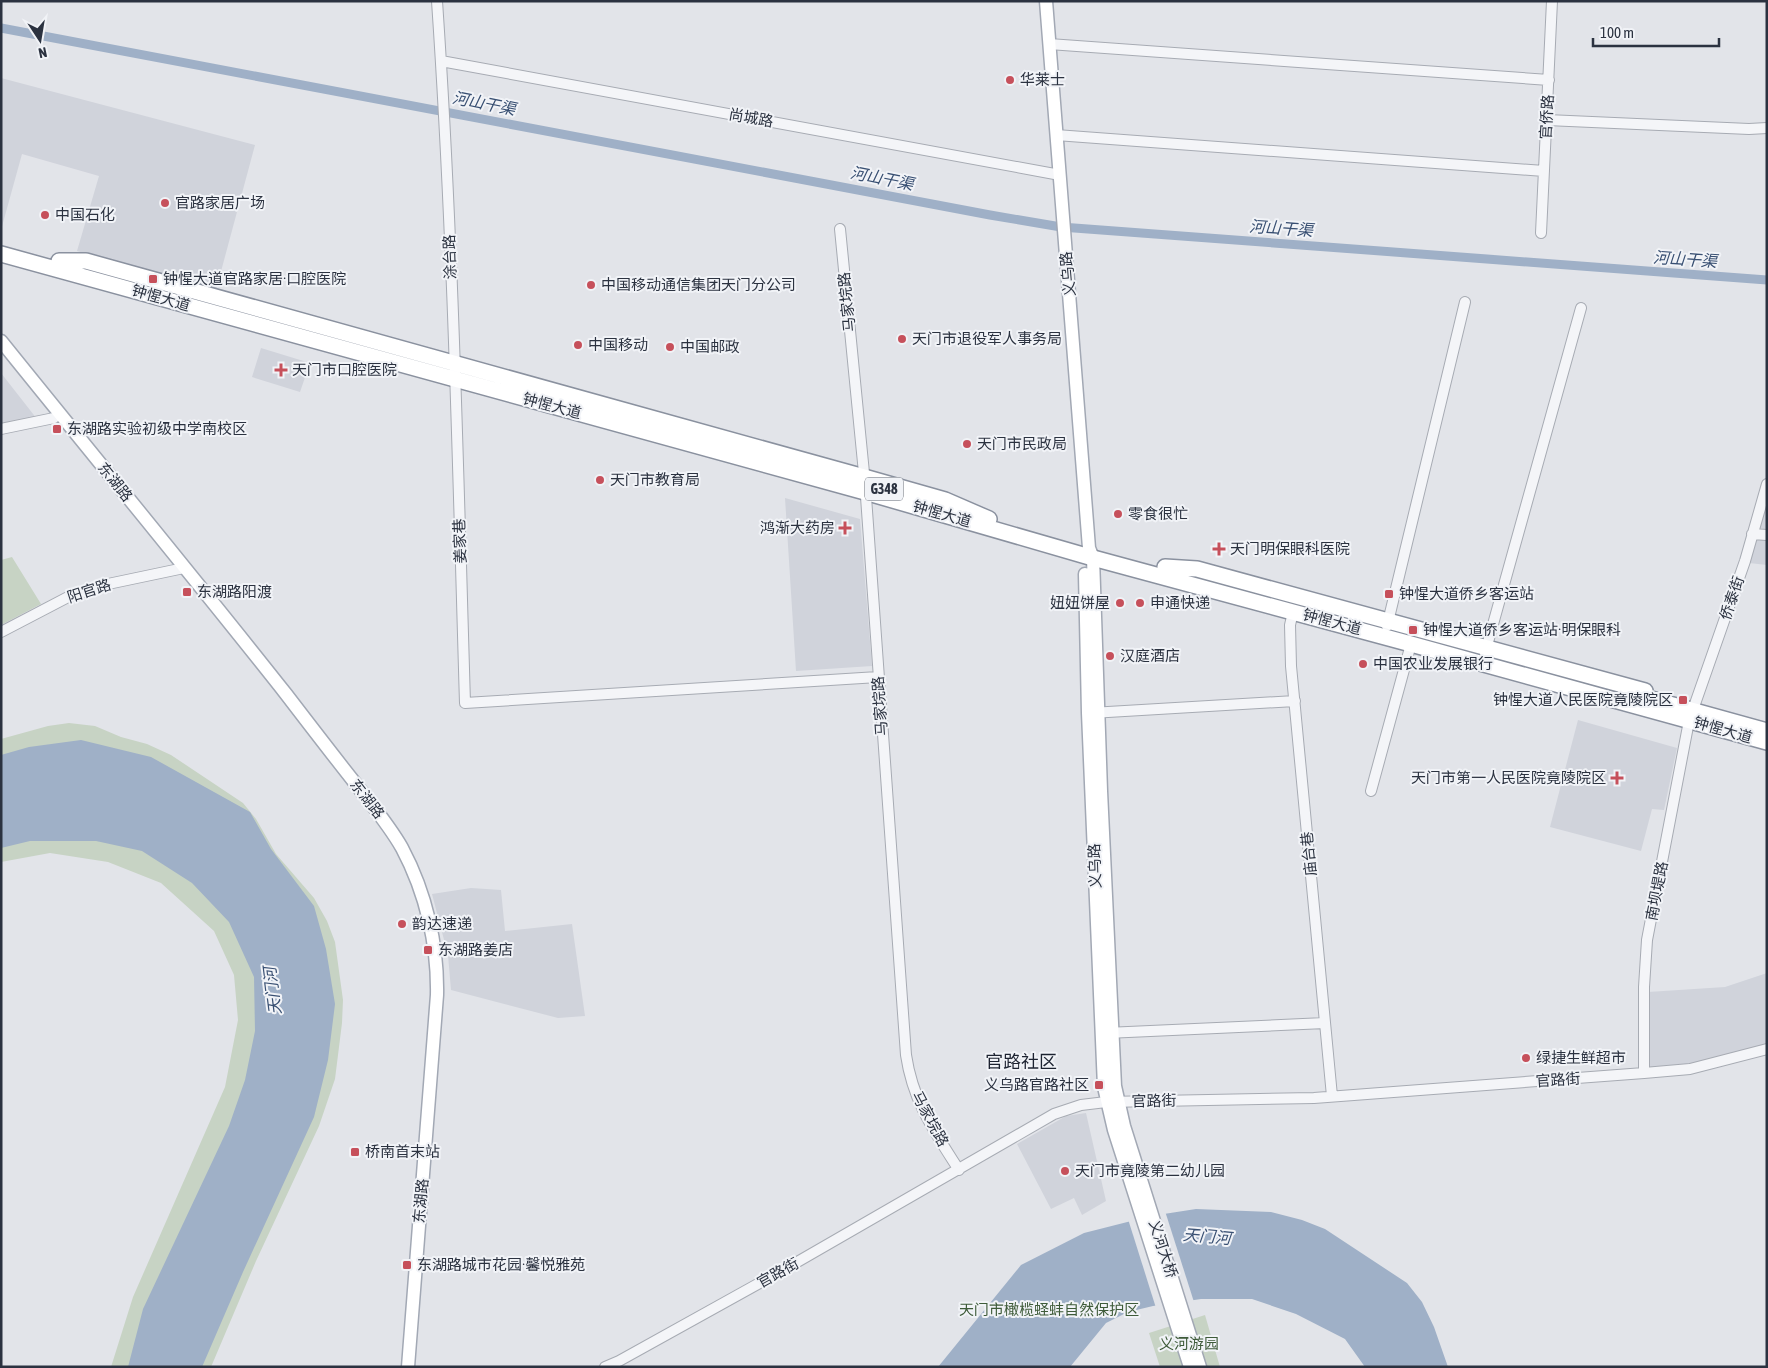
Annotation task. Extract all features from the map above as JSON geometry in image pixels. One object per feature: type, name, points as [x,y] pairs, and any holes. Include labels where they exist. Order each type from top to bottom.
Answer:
[{"type":"highway","name":"钟惺大道","points":[[1,245],[455,375],[565,414],[727,450],[988,523],[1089,554],[1388,624],[1486,651],[1767,742]]},
{"type":"highway","name":"钟惺大道","points":[[1,254],[199,312],[455,375],[607,409],[727,450]]},
{"type":"highway","name":"钟惺大道","points":[[1163,572],[1292,614],[1411,647],[1691,716],[1767,731]]},
{"type":"highway","points":[[1691,716],[1767,725]]},
{"type":"highway","points":[[1691,716],[1767,748]]},
{"type":"main road","name":"义乌路","points":[[1046,1],[1089,554],[1093,713],[1107,1033],[1114,1077],[1112,1101],[1135,1180]]},
{"type":"main road","points":[[1,262],[24,260]]},
{"type":"main road","name":"东湖路","points":[[1,341],[379,823],[399,854],[420,905],[431,954],[433,995],[402,1367]]},
{"type":"main road","name":"东湖路","points":[[1,353],[181,569],[379,813],[401,847],[414,875],[424,903],[435,953],[437,995],[408,1367]]},
{"type":"main road","name":"义河大桥","points":[[1135,1180],[1180,1321]]},
{"type":"main road","points":[[1180,1321],[1190,1367]]},
{"type":"main road","points":[[1180,1321],[1200,1367]]},
{"type":"street","points":[[437,1],[442,61]]},
{"type":"street","name":"官侨路","points":[[1541,233],[1552,1]]},
{"type":"street","points":[[1049,44],[1549,80]]},
{"type":"street","name":"涂台路","points":[[442,61],[455,375]]},
{"type":"street","name":"尚城路","points":[[442,61],[1060,175]]},
{"type":"street","points":[[1547,120],[1750,129],[1767,128]]},
{"type":"street","points":[[1056,135],[1544,171]]},
{"type":"street","name":"马家垸路","points":[[840,229],[865,488],[903,1035],[907,1064],[920,1106],[959,1170]]},
{"type":"street","points":[[1388,624],[1465,302]]},
{"type":"street","points":[[1486,651],[1581,308]]},
{"type":"street","name":"姜家巷","points":[[455,375],[465,703],[878,677]]},
{"type":"street","points":[[1,429],[54,418]]},
{"type":"street","name":"侨泰街","points":[[1691,716],[1745,560],[1767,484]]},
{"type":"street","points":[[1752,534],[1767,535]]},
{"type":"street","name":"阳官路","points":[[1,632],[70,596],[108,584],[181,569]]},
{"type":"street","name":"庙台巷","points":[[1292,614],[1290,642],[1332,1096]]},
{"type":"street","points":[[1371,791],[1411,647]]},
{"type":"street","points":[[1093,713],[1295,701]]},
{"type":"street","name":"南坝堤路","points":[[1644,1073],[1644,987],[1647,940],[1691,716]]},
{"type":"street","points":[[1107,1033],[1325,1023]]},
{"type":"street","name":"官路街","points":[[605,1367],[792,1265],[1054,1114],[1081,1105],[1112,1101],[1332,1096],[1644,1073],[1690,1069],[1767,1050]]},
{"type":"shaded area","name":"官路家居广场","points":[[1,78],[255,145],[216,290],[77,251],[99,176],[22,154],[1,230]]},
{"type":"shaded area","name":"天门市口腔医院","points":[[261,348],[310,363],[300,392],[252,377]]},
{"type":"shaded area","points":[[1,373],[37,419],[1,427]]},
{"type":"shaded area","points":[[785,498],[860,519],[872,666],[796,671]]},
{"type":"shaded area","points":[[1763,508],[1767,508],[1767,565],[1749,563]]},
{"type":"shaded area","name":"天门市第一人民医院竟陵院区","points":[[1578,720],[1677,748],[1664,810],[1652,809],[1641,851],[1550,827]]},
{"type":"shaded area","points":[[471,888],[501,890],[505,931],[572,924],[585,1016],[558,1018],[451,990],[448,955],[432,894]]},
{"type":"shaded area","points":[[1767,973],[1767,1044],[1694,1063],[1649,1068],[1648,992],[1725,987]]},
{"type":"shaded area","name":"天门市竟陵第二幼儿园","points":[[1086,1113],[1106,1201],[1082,1215],[1074,1198],[1051,1209],[1017,1144],[1066,1116]]},
{"type":"green space","points":[[12,557],[41,604],[1,625],[1,560]]},
{"type":"green space","points":[[69,723],[95,726],[121,737],[147,744],[171,755],[243,803],[256,819],[276,854],[314,898],[327,921],[335,942],[343,1000],[335,1079],[319,1126],[256,1261],[211,1367],[111,1367],[133,1297],[225,1087],[238,1020],[234,975],[214,931],[161,883],[108,862],[50,853],[1,862],[1,739],[48,726]]},
{"type":"green space","name":"义河游园","points":[[1205,1315],[1220,1367],[1160,1367],[1149,1333]]},
{"type":"water","name":"天门河","points":[[81,740],[151,757],[250,812],[271,849],[314,906],[326,949],[335,1004],[328,1060],[314,1117],[202,1367],[128,1367],[143,1309],[229,1126],[245,1080],[255,1031],[254,977],[229,922],[192,883],[142,851],[96,841],[30,841],[1,848],[1,755],[29,747]]},
{"type":"water","name":"天门市橄榄蛏蚌自然保护区","points":[[1196,1209],[1271,1212],[1302,1220],[1325,1229],[1407,1283],[1422,1302],[1434,1327],[1448,1367],[1365,1367],[1345,1339],[1296,1314],[1252,1299],[1201,1299],[1153,1306],[1128,1312],[1106,1323],[1070,1367],[938,1367],[1021,1265],[1084,1233],[1151,1216]]},
{"type":"pier","points":[[1165,1211],[1194,1302],[1156,1308],[1128,1219]]},
{"type":"waterway","name":"河山干渠","points":[[1,28],[1061,227],[1767,280]]},
{"type":"place","name":"华莱士","points":[[1010,80]]},
{"type":"place","name":"官路家居广场","points":[[165,203]]},
{"type":"place","name":"中国石化","points":[[45,215]]},
{"type":"place","name":"钟惺大道官路家居·口腔医院","points":[[153,279]]},
{"type":"place","name":"中国移动通信集团天门分公司","points":[[591,285]]},
{"type":"place","name":"天门市退役军人事务局","points":[[902,339]]},
{"type":"place","name":"中国移动","points":[[578,345]]},
{"type":"place","name":"中国邮政","points":[[670,347]]},
{"type":"place","name":"天门市口腔医院","points":[[281,370]]},
{"type":"place","name":"东湖路实验初级中学南校区","points":[[57,429]]},
{"type":"place","name":"天门市民政局","points":[[967,444]]},
{"type":"place","name":"天门市教育局","points":[[600,480]]},
{"type":"place","name":"零食很忙","points":[[1118,514]]},
{"type":"place","name":"鸿渐大药房","points":[[845,528]]},
{"type":"place","name":"天门明保眼科医院","points":[[1219,549]]},
{"type":"place","name":"东湖路阳渡","points":[[187,592]]},
{"type":"place","name":"钟惺大道侨乡客运站","points":[[1389,594]]},
{"type":"place","name":"妞妞饼屋","points":[[1120,603]]},
{"type":"place","name":"申通快递","points":[[1140,603]]},
{"type":"place","name":"钟惺大道侨乡客运站·明保眼科","points":[[1413,630]]},
{"type":"place","name":"汉庭酒店","points":[[1110,656]]},
{"type":"place","name":"中国农业发展银行","points":[[1363,664]]},
{"type":"place","name":"钟惺大道人民医院竟陵院区","points":[[1683,700]]},
{"type":"place","name":"天门市第一人民医院竟陵院区","points":[[1617,778]]},
{"type":"place","name":"韵达速递","points":[[402,924]]},
{"type":"place","name":"东湖路姜店","points":[[428,950]]},
{"type":"place","name":"绿捷生鲜超市","points":[[1526,1058]]},
{"type":"place","name":"义乌路官路社区","points":[[1099,1085]]},
{"type":"place","name":"桥南首末站","points":[[355,1152]]},
{"type":"place","name":"天门市竟陵第二幼儿园","points":[[1065,1171]]},
{"type":"place","name":"东湖路城市花园·馨悦雅苑","points":[[407,1265]]},
{"type":"district","name":"官路社区","points":[[1021,1062]]}]
